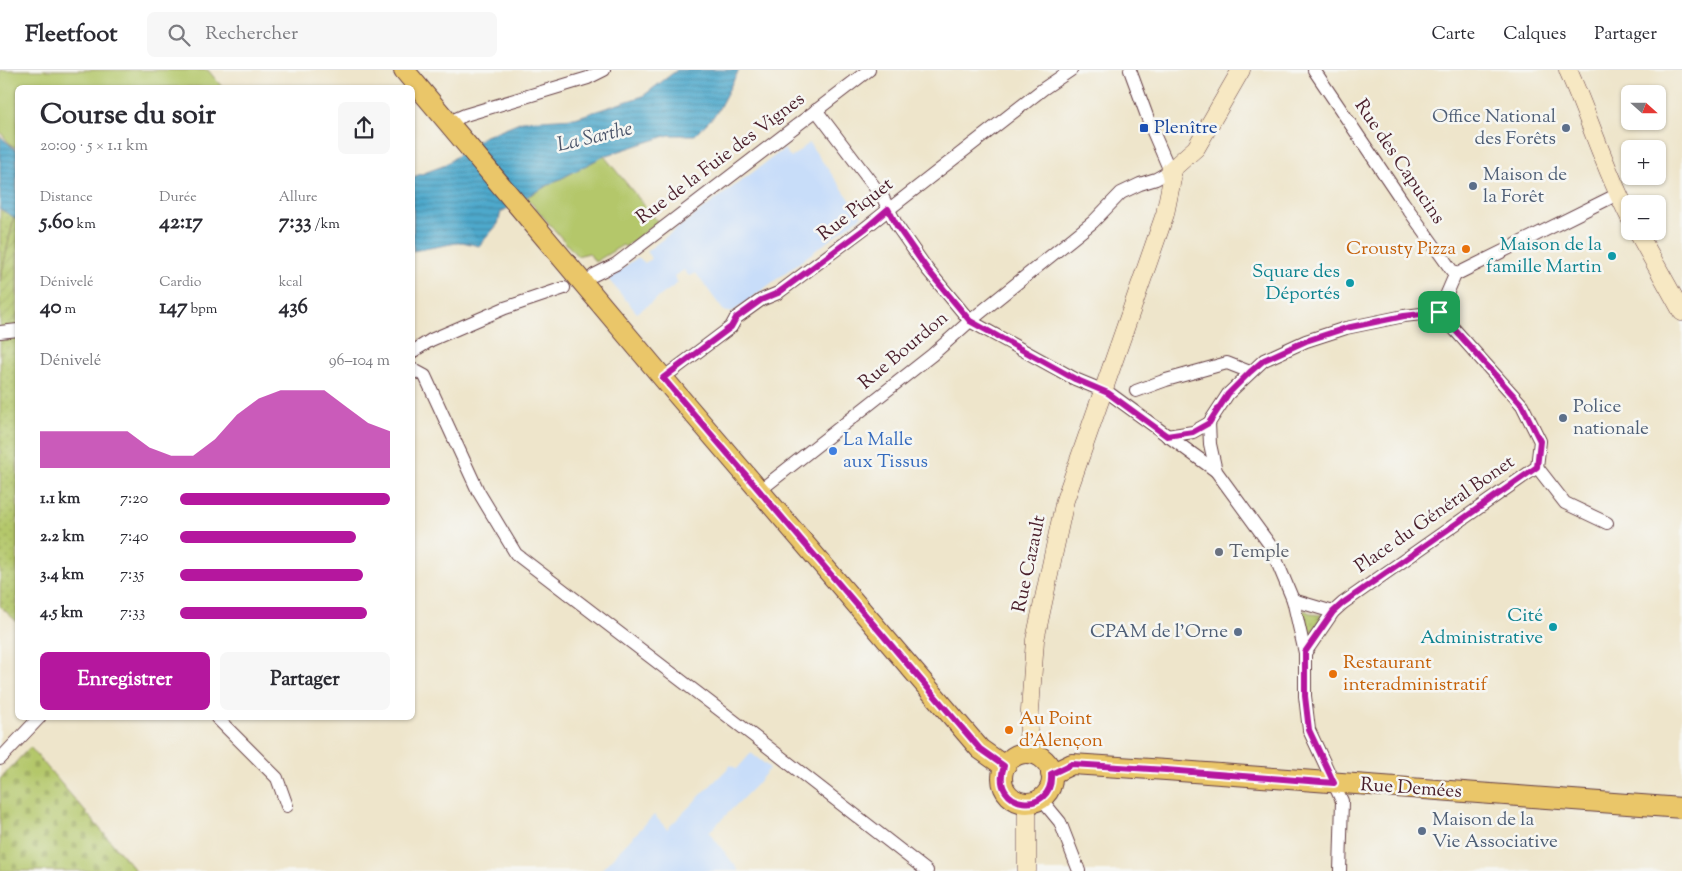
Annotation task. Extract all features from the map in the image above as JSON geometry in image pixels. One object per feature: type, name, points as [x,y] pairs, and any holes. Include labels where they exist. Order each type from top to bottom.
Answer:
[{"type":"main road","points":[[404,70],[466,142],[517,206],[980,749],[1004,766]]},
{"type":"main road","points":[[1027,753],[1036,754],[1048,766],[1051,774],[1050,788],[1034,801],[1018,802],[1005,791],[1002,783],[1002,774],[1004,766],[1014,756],[1027,753]]},
{"type":"main road","name":"Rue Demées","points":[[1051,774],[1072,764],[1682,808]]},
{"type":"street","points":[[449,122],[587,74],[604,70]]},
{"type":"street","name":"Rue de la Fuie des Vignes","points":[[594,275],[616,264],[869,70]]},
{"type":"street","name":"Rue Piquet","points":[[663,378],[731,327],[736,318],[742,313],[761,300],[778,293],[866,228],[1043,89],[1071,70]]},
{"type":"street","points":[[1130,70],[1170,171],[1196,148],[1241,70]]},
{"type":"street","name":"Rue des Capucins","points":[[1314,70],[1455,275]]},
{"type":"street","points":[[1568,70],[1621,200]]},
{"type":"street","points":[[816,110],[883,198],[897,226],[927,269],[970,321],[1075,379],[1116,398],[1216,471],[1270,545],[1294,600],[1305,652],[1305,696],[1309,730],[1342,801],[1340,871]]},
{"type":"street","name":"Rue Bourdon","points":[[759,491],[932,355],[970,321],[1093,222],[1121,193],[1156,179],[1170,171]]},
{"type":"street","name":"Rue Cazault","points":[[1027,753],[1035,640],[1066,500],[1102,390],[1165,214],[1172,179],[1170,171]]},
{"type":"street","points":[[1167,436],[1193,432],[1209,423],[1228,394],[1264,360],[1306,341],[1346,328],[1404,316],[1439,312],[1455,275],[1618,194]]},
{"type":"street","points":[[1642,240],[1682,312]]},
{"type":"street","points":[[415,350],[431,340],[504,308],[564,288]]},
{"type":"street","name":"Place du Général Bonet","points":[[1333,612],[1355,594],[1468,517],[1537,467],[1540,441],[1522,405],[1439,312]]},
{"type":"street","points":[[0,332],[15,330]]},
{"type":"street","points":[[1136,391],[1166,380],[1227,363],[1250,372]]},
{"type":"street","points":[[415,371],[425,376],[478,491],[516,554],[746,729],[927,871]]},
{"type":"street","points":[[1209,423],[1210,444],[1216,471]]},
{"type":"street","points":[[1537,467],[1566,503],[1607,524]]},
{"type":"street","points":[[1294,600],[1333,612],[1305,652]]},
{"type":"street","points":[[0,759],[37,720]]},
{"type":"street","points":[[219,720],[277,778],[288,806]]},
{"type":"street","points":[[1027,871],[1034,801]]},
{"type":"street","points":[[1034,801],[1060,822],[1080,871]]},
{"type":"shaded area","points":[[809,143],[862,216],[734,311],[727,312],[723,310],[696,273],[689,276],[684,270],[674,276],[678,283],[637,313],[608,279],[638,257],[645,263],[651,259],[647,251],[784,149],[791,158]]},
{"type":"shaded area","points":[[751,753],[770,768],[756,785],[709,832],[739,871],[600,871],[654,815],[667,829],[731,765],[737,769]]},
{"type":"green space","points":[[0,70],[208,70],[220,85],[15,85],[15,147],[0,132]]},
{"type":"green space","points":[[604,156],[658,222],[625,247],[623,245],[595,262],[589,253],[577,256],[526,197]]},
{"type":"green space","points":[[0,204],[14,217],[0,281]]},
{"type":"green space","points":[[14,217],[15,330],[0,332],[0,281]]},
{"type":"green space","points":[[15,338],[15,620],[0,606],[0,340]]},
{"type":"green space","points":[[1300,608],[1312,614],[1322,615],[1305,645]]},
{"type":"green space","points":[[30,747],[136,871],[0,871],[0,779]]},
{"type":"water","name":"La Sarthe","points":[[677,70],[739,70],[716,114],[695,135],[669,135],[604,156],[501,212],[498,224],[479,246],[462,242],[415,251],[415,176],[443,166],[483,137],[522,121],[575,118],[643,96]]},
{"type":"water","points":[[0,136],[15,149],[15,218],[0,209]]},
{"type":"place","name":"Plenître","points":[[1144,128]]},
{"type":"place","name":"Office National des Forêts","points":[[1566,128]]},
{"type":"place","name":"Maison de la Forêt","points":[[1473,186]]},
{"type":"place","name":"Crousty Pizza","points":[[1466,249]]},
{"type":"place","name":"Maison de la famille Martin","points":[[1612,256]]},
{"type":"place","name":"Square des Déportés","points":[[1350,283]]},
{"type":"place","name":"Police nationale","points":[[1563,418]]},
{"type":"place","name":"La Malle aux Tissus","points":[[833,451]]},
{"type":"place","name":"Temple","points":[[1219,552]]},
{"type":"place","name":"Cité Administrative","points":[[1553,627]]},
{"type":"place","name":"CPAM de l'Orne","points":[[1238,632]]},
{"type":"place","name":"Restaurant interadministratif","points":[[1333,674]]},
{"type":"place","name":"Au Point d'Alençon","points":[[1009,730]]},
{"type":"place","name":"Maison de la Vie Associative","points":[[1422,831]]},
{"type":"route","points":[[888,209],[897,226],[927,269],[970,321],[1075,379],[1108,393],[1167,436],[1193,432],[1209,423],[1228,394],[1264,360],[1306,341],[1346,328],[1404,316],[1439,312],[1522,405],[1540,441],[1537,467],[1343,603],[1333,612],[1305,652],[1305,696],[1309,730],[1334,783],[1072,764],[1051,774],[1050,788],[1041,799],[1027,803],[1018,802],[1011,798],[1005,791],[1002,783],[1004,766],[980,749],[663,378],[731,327],[736,318],[761,300],[778,293],[866,228],[888,209]]}]
